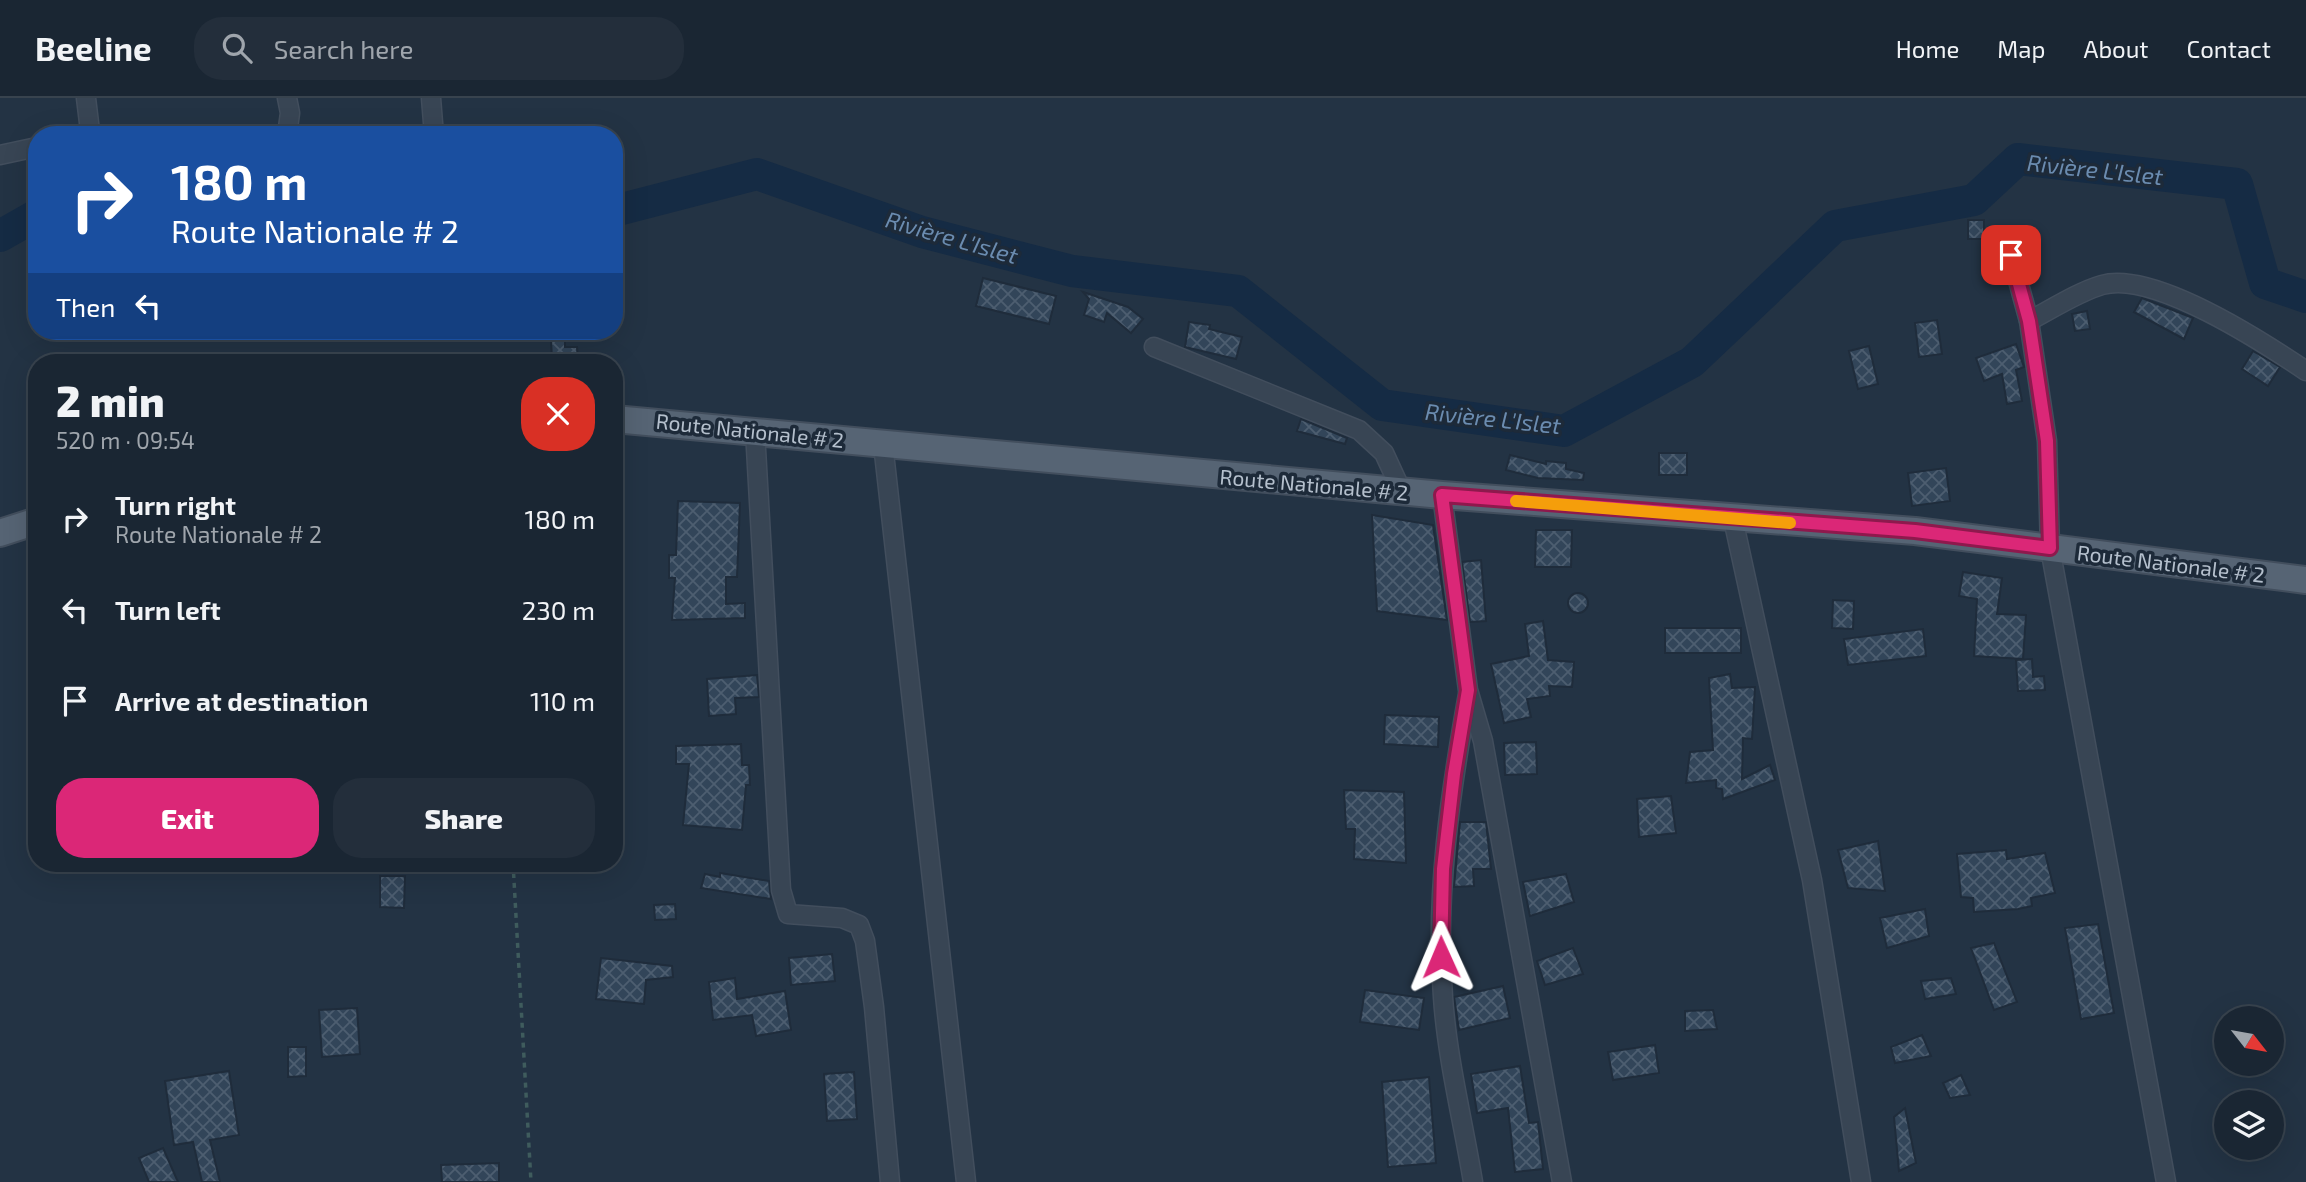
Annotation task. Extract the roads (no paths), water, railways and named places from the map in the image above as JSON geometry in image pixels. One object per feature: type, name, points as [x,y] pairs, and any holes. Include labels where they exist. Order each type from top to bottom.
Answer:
[{"type":"main road","name":"Route Nationale # 2","points":[[623,420],[1402,492],[1915,531],[2306,580]]},
{"type":"main road","points":[[0,533],[28,524]]},
{"type":"street","points":[[86,98],[89,126]]},
{"type":"street","points":[[287,98],[290,113],[288,126]]},
{"type":"street","points":[[431,98],[433,126]]},
{"type":"street","points":[[0,155],[28,149]]},
{"type":"street","points":[[2011,255],[2029,321],[2047,441],[2050,548],[2166,1182]]},
{"type":"street","points":[[2029,321],[2102,285],[2136,283],[2243,329],[2306,371]]},
{"type":"street","points":[[1154,347],[1359,430],[1384,453],[1402,492]]},
{"type":"street","points":[[755,431],[781,890],[788,914],[842,918],[859,925],[874,1007],[890,1182]]},
{"type":"street","points":[[883,444],[966,1182]]},
{"type":"street","points":[[1442,495],[1468,690],[1483,741],[1562,1182]]},
{"type":"street","points":[[1733,519],[1812,880],[1861,1182]]},
{"type":"street","points":[[1468,690],[1450,801],[1440,935],[1443,1000],[1473,1182]]},
{"type":"waterway","name":"Rivière L'Islet","points":[[623,209],[757,174],[922,232],[1072,271],[1238,291],[1382,405],[1564,431],[1692,362],[1835,226],[1974,200],[2018,159],[2237,184],[2265,283],[2306,297]]},
{"type":"waterway","name":"Rivière L'Islet","points":[[0,236],[28,220]]}]
